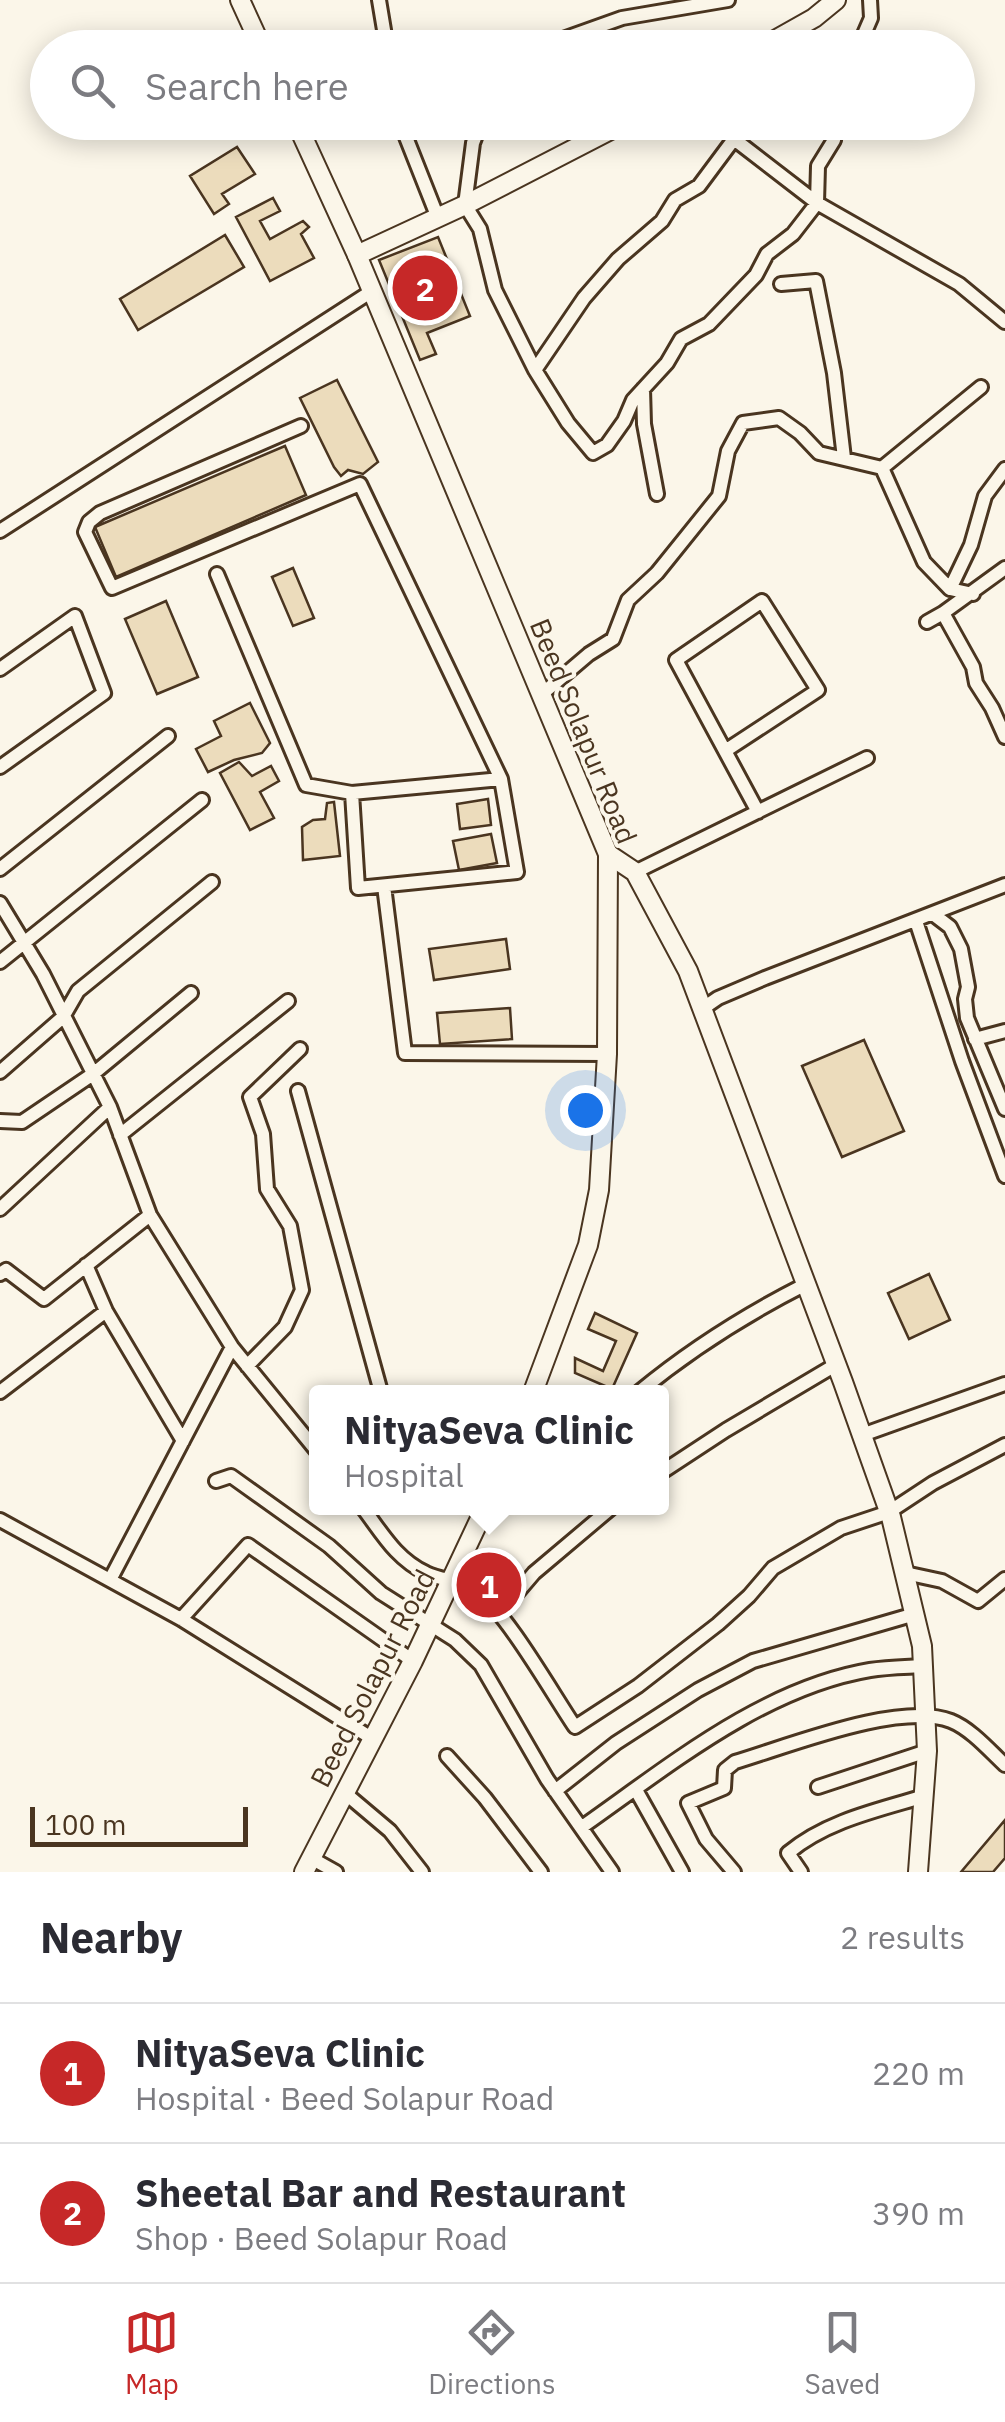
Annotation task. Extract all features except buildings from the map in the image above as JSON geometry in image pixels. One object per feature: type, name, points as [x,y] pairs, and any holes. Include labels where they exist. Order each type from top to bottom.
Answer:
[{"type":"main road","points":[[240,0],[254,30]]},
{"type":"main road","points":[[793,30],[836,0]]},
{"type":"main road","name":"Beed Solapur Road","points":[[304,140],[357,255],[608,854],[608,1054],[598,1190],[588,1245],[535,1385]]},
{"type":"main road","points":[[357,255],[591,140]]},
{"type":"main road","points":[[608,854],[635,872],[688,971],[889,1512],[923,1666],[925,1796],[918,1872]]},
{"type":"main road","name":"Beed Solapur Road","points":[[308,1865],[482,1515]]},
{"type":"street","points":[[379,0],[384,30]]},
{"type":"street","points":[[588,30],[622,18],[728,0]]},
{"type":"street","points":[[866,30],[871,18],[870,0]]},
{"type":"street","points":[[407,140],[438,218]]},
{"type":"street","points":[[474,140],[465,205],[480,229],[495,290],[535,370],[568,423],[593,453],[606,445],[681,339],[708,324],[756,275],[767,254],[793,234],[818,203],[818,166],[834,140]]},
{"type":"street","points":[[535,370],[584,298],[618,259],[662,221],[675,200],[699,186],[733,140]]},
{"type":"street","points":[[735,140],[818,203],[960,284],[1005,322]]},
{"type":"street","points":[[781,284],[816,281],[834,374],[844,458]]},
{"type":"street","points":[[0,531],[372,292]]},
{"type":"street","points":[[882,468],[981,387]]},
{"type":"street","points":[[643,389],[644,424],[658,494]]},
{"type":"street","points":[[542,694],[612,639],[628,600],[657,573],[719,496],[728,451],[743,423],[779,418],[819,453],[882,468]]},
{"type":"street","points":[[301,426],[100,514],[85,532],[112,588],[360,484],[501,779],[517,872],[358,888],[352,793]]},
{"type":"street","points":[[882,468],[924,562],[950,589],[973,594]]},
{"type":"street","points":[[950,589],[970,545],[985,496],[1005,469]]},
{"type":"street","points":[[216,574],[306,785],[352,793],[501,779]]},
{"type":"street","points":[[927,622],[1003,576]]},
{"type":"street","points":[[724,751],[818,690],[762,600],[676,660],[724,751],[758,812]]},
{"type":"street","points":[[943,613],[1005,738]]},
{"type":"street","points":[[0,669],[76,616],[104,692],[1,763]]},
{"type":"street","points":[[0,869],[168,736]]},
{"type":"street","points":[[635,872],[867,758]]},
{"type":"street","points":[[0,962],[202,800]]},
{"type":"street","points":[[0,1072],[63,1016],[78,991],[212,882]]},
{"type":"street","points":[[702,1009],[765,978],[1005,885]]},
{"type":"street","points":[[384,886],[405,1053],[608,1054]]},
{"type":"street","points":[[0,903],[110,1107],[150,1215],[232,1347],[309,1441]]},
{"type":"street","points":[[933,914],[950,927],[961,948],[968,987],[967,1018],[1005,1109]]},
{"type":"street","points":[[916,920],[1005,1176]]},
{"type":"street","points":[[0,1121],[22,1122],[92,1074],[191,993]]},
{"type":"street","points":[[120,1135],[288,1000]]},
{"type":"street","points":[[974,1038],[1005,1031]]},
{"type":"street","points":[[247,1366],[285,1327],[302,1290],[290,1226],[267,1189],[263,1134],[250,1097],[300,1049]]},
{"type":"street","points":[[298,1091],[379,1385]]},
{"type":"street","points":[[0,1209],[110,1107]]},
{"type":"street","points":[[2,1268],[44,1299],[150,1215]]},
{"type":"street","points":[[86,1265],[106,1310],[183,1441]]},
{"type":"street","points":[[648,1385],[692,1349],[806,1284]]},
{"type":"street","points":[[0,1392],[106,1310]]},
{"type":"street","points":[[111,1578],[232,1347]]},
{"type":"street","points":[[669,1467],[837,1364]]},
{"type":"street","points":[[862,1435],[1005,1384]]},
{"type":"street","points":[[368,1515],[400,1558],[430,1576],[452,1578],[476,1590],[499,1614],[575,1728],[638,1686],[718,1624],[750,1596],[773,1568],[842,1528],[889,1512],[933,1483],[1005,1445]]},
{"type":"street","points":[[216,1481],[230,1476],[329,1546],[381,1593],[455,1640],[481,1666],[555,1791],[612,1872]]},
{"type":"street","points":[[499,1614],[534,1573],[602,1515]]},
{"type":"street","points":[[0,1520],[111,1578],[373,1739]]},
{"type":"street","points":[[181,1620],[248,1546],[412,1661]]},
{"type":"street","points":[[905,1573],[942,1581],[978,1601],[1005,1580]]},
{"type":"street","points":[[555,1791],[616,1743],[698,1690],[753,1661],[914,1614]]},
{"type":"street","points":[[582,1828],[748,1713],[785,1696],[868,1670],[923,1666]]},
{"type":"street","points":[[734,1872],[706,1839],[688,1803],[724,1788],[726,1770],[735,1762],[864,1724],[926,1713],[956,1723],[1005,1765]]},
{"type":"street","points":[[818,1787],[926,1751]]},
{"type":"street","points":[[447,1756],[542,1872]]},
{"type":"street","points":[[636,1790],[682,1872]]},
{"type":"street","points":[[345,1793],[390,1831],[422,1872]]},
{"type":"street","points":[[800,1872],[788,1853],[808,1836],[925,1796]]},
{"type":"street","points":[[308,1865],[336,1872]]},
{"type":"place","name":"Sheetal Bar and Restaurant","points":[[425,288]]},
{"type":"place","name":"NityaSeva Clinic","points":[[489,1585]]}]
